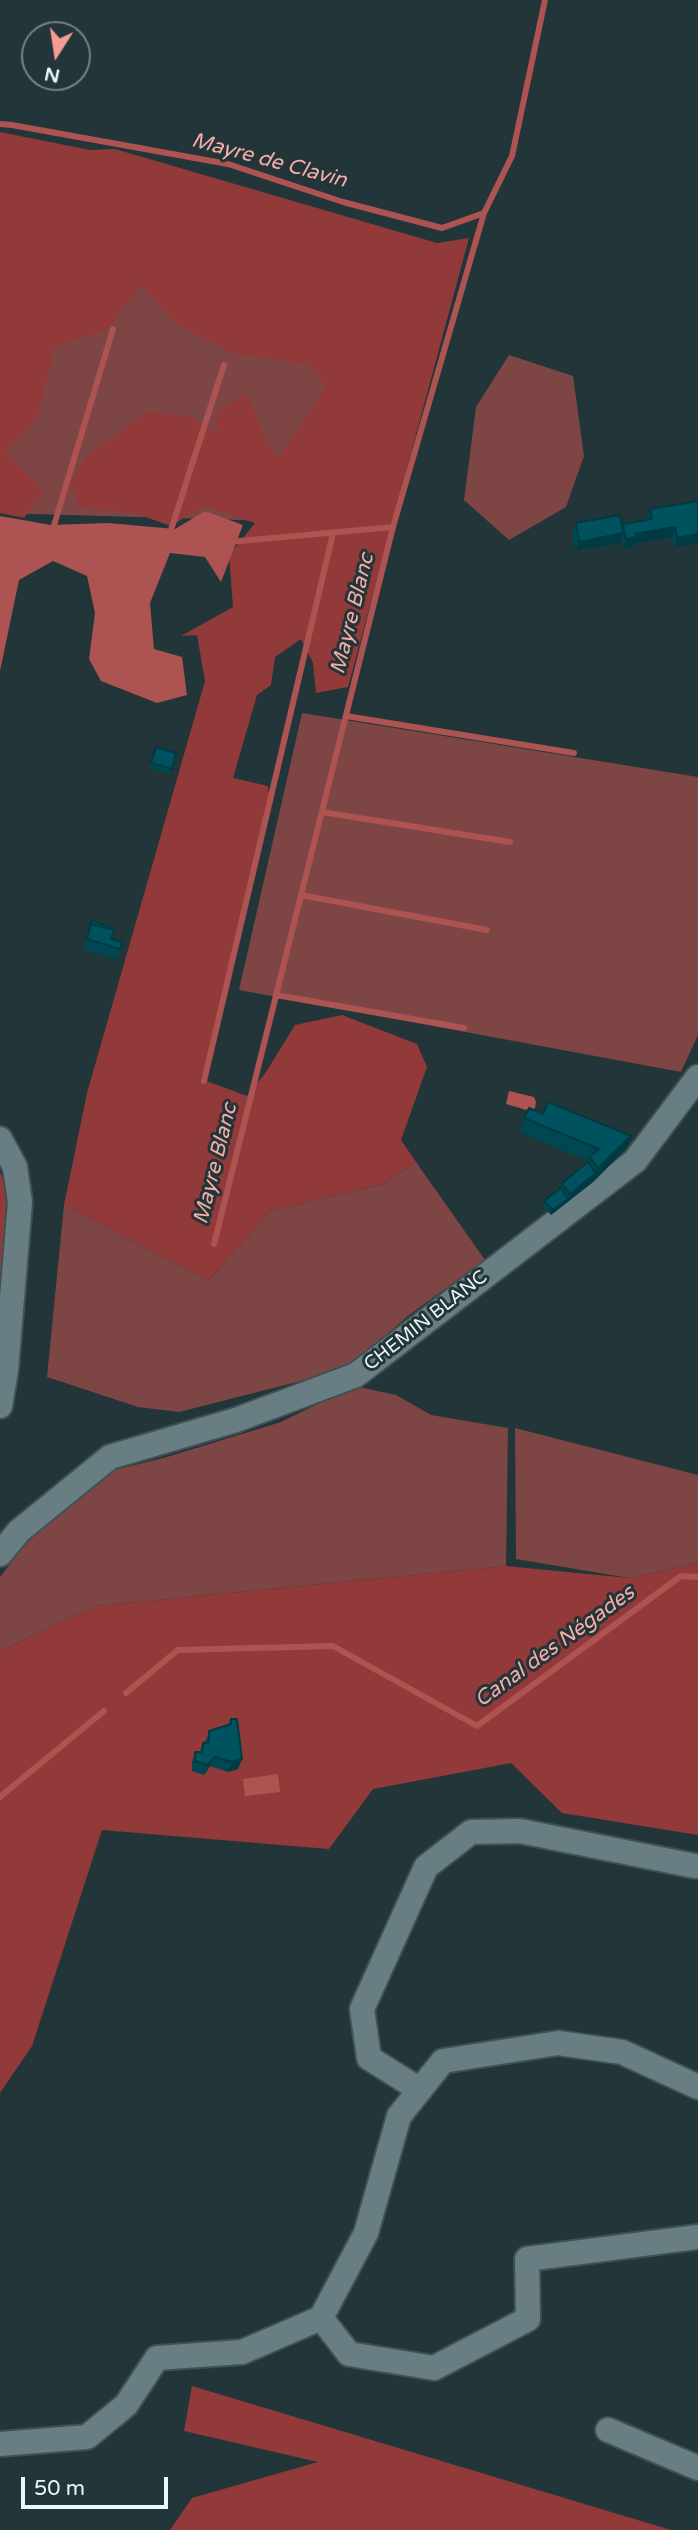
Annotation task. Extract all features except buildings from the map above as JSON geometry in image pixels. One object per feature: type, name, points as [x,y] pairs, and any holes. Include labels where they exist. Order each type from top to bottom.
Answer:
[{"type":"street","name":"CHEMIN BLANC","points":[[0,1554],[19,1531],[110,1457],[236,1420],[356,1375],[635,1161],[698,1077]]},
{"type":"street","points":[[0,1139],[15,1167],[20,1202],[6,1370],[0,1406]]},
{"type":"street","points":[[420,2090],[369,2058],[362,2010],[426,1867],[471,1832],[520,1831],[695,1866]]},
{"type":"street","points":[[0,2445],[88,2437],[126,2405],[157,2358],[242,2351],[321,2318],[366,2233],[399,2116],[443,2061],[558,2043],[622,2052],[698,2087]]},
{"type":"street","points":[[321,2318],[349,2354],[434,2368],[528,2319],[527,2259],[698,2237]]},
{"type":"street","points":[[608,2430],[698,2468]]},
{"type":"shaded area","points":[[0,132],[90,150],[115,149],[437,243],[469,238],[348,687],[316,693],[313,663],[301,639],[275,657],[271,685],[257,695],[233,778],[268,786],[270,806],[204,1080],[247,1096],[266,1072],[295,1025],[342,1015],[417,1044],[427,1067],[401,1140],[416,1162],[383,1184],[270,1211],[209,1280],[64,1205],[87,1093],[205,681],[197,635],[181,636],[233,607],[229,555],[255,523],[204,506],[171,526],[131,512],[80,508],[71,482],[85,458],[148,412],[189,416],[218,433],[216,412],[248,393],[265,440],[279,458],[326,386],[308,365],[232,353],[176,324],[141,285],[107,330],[55,347],[37,418],[5,453],[44,490],[24,518],[0,513]]},
{"type":"shaded area","points":[[0,250],[241,254],[365,375],[309,522],[0,513]]},
{"type":"shaded area","points":[[509,355],[573,376],[584,456],[566,507],[509,540],[464,500],[476,407]]},
{"type":"shaded area","points":[[205,511],[243,525],[221,582],[205,557],[170,553],[150,603],[154,649],[182,657],[187,695],[157,703],[101,681],[89,659],[95,613],[87,576],[53,561],[19,580],[0,671],[0,516],[51,525],[108,523],[175,529]]},
{"type":"shaded area","points":[[302,713],[698,777],[698,1035],[681,1072],[239,990]]},
{"type":"shaded area","points":[[509,1091],[534,1097],[535,1108],[530,1111],[506,1104]]},
{"type":"shaded area","points":[[416,1162],[485,1260],[409,1315],[348,1369],[179,1412],[138,1407],[47,1377],[64,1205],[209,1280],[270,1211],[383,1184]]},
{"type":"shaded area","points":[[0,1173],[12,1197],[0,1373]]},
{"type":"shaded area","points":[[354,1386],[396,1395],[431,1415],[508,1428],[506,1566],[97,1606],[0,1651],[0,1577],[46,1517],[111,1471],[281,1422]]},
{"type":"shaded area","points":[[515,1428],[698,1475],[698,1563],[629,1578],[516,1559]]},
{"type":"shaded area","points":[[698,1563],[698,1835],[562,1813],[511,1763],[373,1789],[329,1849],[102,1830],[32,2046],[0,2093],[0,1651],[97,1606],[506,1566],[629,1578]]},
{"type":"shaded area","points":[[278,1774],[280,1792],[245,1796],[243,1779]]},
{"type":"shaded area","points":[[192,2386],[671,2530],[170,2530],[192,2498],[318,2462],[184,2431]]},
{"type":"waterway","name":"Mayre Blanc","points":[[214,1244],[393,527],[484,213],[512,156],[545,0]]},
{"type":"waterway","name":"Mayre de Clavin","points":[[0,124],[228,164],[343,202],[442,228],[484,213]]},
{"type":"waterway","points":[[52,532],[113,329]]},
{"type":"waterway","points":[[169,536],[224,365]]},
{"type":"waterway","points":[[229,542],[393,527]]},
{"type":"waterway","points":[[204,1081],[333,533]]},
{"type":"waterway","points":[[346,716],[574,753]]},
{"type":"waterway","points":[[322,812],[510,842]]},
{"type":"waterway","points":[[301,895],[487,930]]},
{"type":"waterway","points":[[276,995],[464,1028]]},
{"type":"waterway","name":"Canal des Négades","points":[[126,1693],[178,1650],[333,1646],[477,1726],[681,1576],[698,1577]]},
{"type":"waterway","name":"Canal des Négades","points":[[0,1797],[104,1711]]}]
